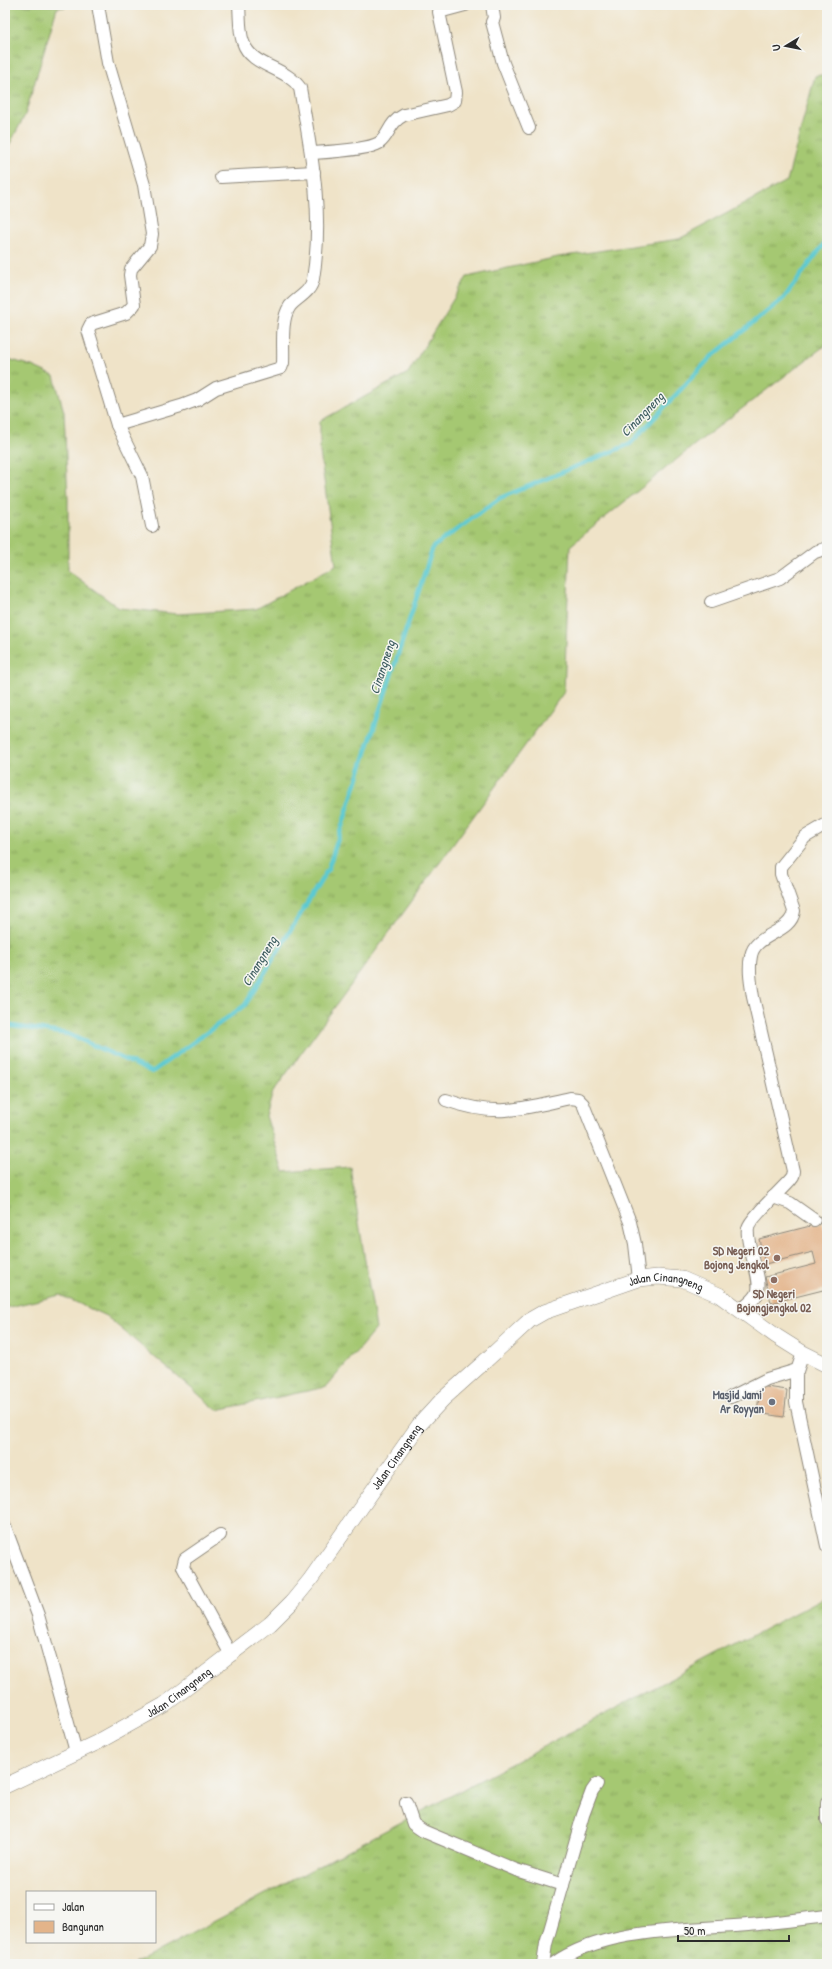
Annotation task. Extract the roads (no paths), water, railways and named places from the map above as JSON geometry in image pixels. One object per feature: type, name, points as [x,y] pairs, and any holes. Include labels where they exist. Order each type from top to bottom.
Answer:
[{"type":"street","points":[[98,5],[108,63],[144,185],[152,234],[150,246],[131,269],[130,275],[134,305],[126,313],[91,324],[88,330],[117,425],[142,476],[152,526]]},
{"type":"street","points":[[117,425],[181,406],[197,400],[216,388],[281,368],[283,363],[284,325],[287,312],[290,306],[308,291],[313,280],[318,218],[312,153],[300,88],[295,80],[284,72],[255,59],[247,51],[241,33],[239,5]]},
{"type":"street","points":[[312,153],[371,146],[380,142],[397,118],[448,105],[455,101],[456,92],[439,8],[465,5]]},
{"type":"street","points":[[492,5],[494,18],[492,22],[503,63],[529,128]]},
{"type":"street","points":[[221,177],[314,172]]},
{"type":"street","points":[[711,602],[780,578],[815,552],[827,548]]},
{"type":"street","points":[[742,1310],[755,1298],[759,1287],[749,1241],[748,1227],[792,1177],[793,1171],[753,997],[750,970],[751,955],[758,944],[787,924],[793,917],[794,911],[781,874],[781,867],[805,837],[827,824]]},
{"type":"street","points":[[446,1100],[468,1108],[504,1111],[570,1098],[578,1099],[583,1104],[630,1222],[636,1244],[639,1279]]},
{"type":"street","points":[[774,1197],[790,1203],[814,1220]]},
{"type":"street","name":"Jalan Cinangneng","points":[[5,1786],[148,1715],[231,1655],[270,1624],[292,1602],[333,1549],[419,1425],[443,1399],[530,1320],[560,1305],[639,1279],[682,1279],[719,1295],[742,1310],[776,1336],[803,1353],[827,1365]]},
{"type":"street","points":[[803,1353],[797,1370],[795,1387],[796,1402],[827,1546]]},
{"type":"street","points":[[731,1397],[767,1379],[797,1370]]},
{"type":"street","points":[[5,1527],[38,1615],[76,1752]]},
{"type":"street","points":[[220,1535],[185,1559],[183,1567],[231,1655]]},
{"type":"street","points":[[543,1964],[546,1944],[583,1815],[592,1791],[597,1784]]},
{"type":"street","points":[[406,1803],[411,1821],[423,1831],[516,1870],[563,1885]]},
{"type":"street","points":[[827,1803],[827,1820]]},
{"type":"street","points":[[553,1964],[564,1956],[588,1946],[655,1932],[750,1925],[827,1916]]},
{"type":"waterway","name":"Cinangneng","points":[[5,1025],[68,1034],[152,1072],[245,1005],[328,869],[433,547],[500,498],[630,444],[711,357],[784,298],[827,240]]},
{"type":"place","name":"SD Negeri 02 Bojong Jengkol","points":[[777,1258]]},
{"type":"place","name":"SD Negeri Bojongjengkol 02","points":[[774,1280]]},
{"type":"place","name":"Masjid Jami' Ar Royyan","points":[[772,1402]]}]
